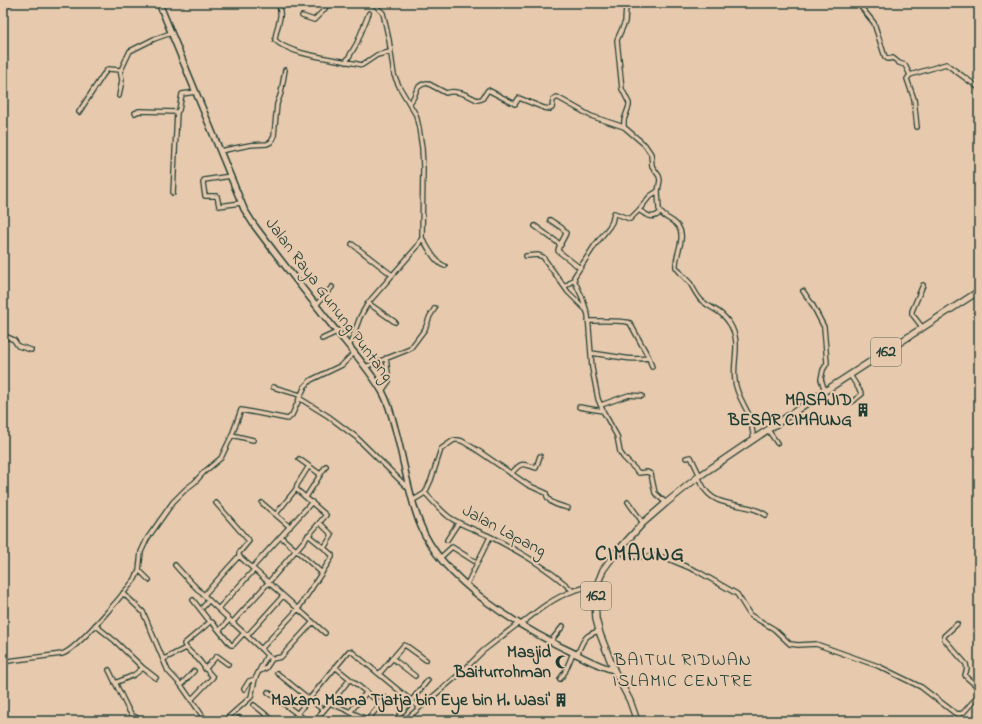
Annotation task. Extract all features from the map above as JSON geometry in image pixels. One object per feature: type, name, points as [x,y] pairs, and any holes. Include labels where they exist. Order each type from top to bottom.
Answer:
[{"type":"main road","name":"162","points":[[637,721],[630,701],[614,670],[599,631],[595,610],[595,600],[597,585],[603,570],[642,524],[699,477],[825,391],[979,291]]},
{"type":"street","name":"Jalan Raya Gunung Puntang","points":[[159,3],[241,203],[254,225],[382,391],[391,414],[412,501],[428,541],[440,558],[467,584],[520,624],[550,642],[601,667],[614,670]]},
{"type":"street","points":[[278,3],[280,9],[278,30],[275,40],[288,48],[306,54],[364,65],[377,55],[390,52]]},
{"type":"street","points":[[302,16],[314,20],[324,10],[328,3]]},
{"type":"street","points":[[349,347],[358,323],[368,303],[417,246],[422,238],[422,148],[416,115],[394,75],[383,13],[373,3]]},
{"type":"street","points":[[624,127],[624,120],[629,102],[622,89],[617,40],[625,22],[625,3]]},
{"type":"street","points":[[861,6],[874,22],[885,57],[888,59],[893,58],[905,65],[910,75],[908,79],[914,99],[917,127]]},
{"type":"street","points":[[346,62],[357,43],[369,13]]},
{"type":"street","points":[[119,96],[122,80],[120,70],[127,54],[158,37],[171,33]]},
{"type":"street","points":[[910,75],[946,64],[979,88]]},
{"type":"street","points":[[79,112],[107,70],[111,68],[120,70]]},
{"type":"street","points":[[220,151],[250,145],[267,144],[271,142],[274,136],[277,104],[281,93],[285,70]]},
{"type":"street","points":[[410,103],[413,100],[417,88],[423,84],[427,84],[446,93],[450,92],[467,95],[478,100],[482,99],[488,90],[515,104],[519,98],[547,109],[552,108],[553,100],[557,97],[591,116],[624,127],[648,149],[652,166],[659,176],[658,191],[660,213],[677,224],[682,236],[675,265],[690,283],[702,301],[725,316],[737,339],[734,371],[735,382],[752,424],[754,439]]},
{"type":"street","points":[[174,193],[177,112],[179,110],[182,94],[196,92]]},
{"type":"street","points":[[135,114],[139,111],[177,112]]},
{"type":"street","points":[[231,176],[204,180],[205,196],[217,196],[219,206],[241,203]]},
{"type":"street","points":[[564,287],[574,279],[595,245],[609,227],[614,214],[616,213],[630,219],[651,195],[658,191]]},
{"type":"street","points":[[639,210],[650,216],[655,216],[660,213]]},
{"type":"street","points":[[550,220],[566,232],[558,249],[559,252],[580,268]]},
{"type":"street","points":[[535,226],[560,245]]},
{"type":"street","points":[[422,238],[438,261],[445,266]]},
{"type":"street","points":[[352,244],[392,274]]},
{"type":"street","points":[[526,256],[541,256],[564,287],[586,310]]},
{"type":"street","points":[[574,279],[586,310],[595,384],[603,411],[616,434],[620,452],[624,458],[639,473],[647,472],[652,474],[655,493],[666,503]]},
{"type":"street","points":[[922,285],[912,314],[922,327]]},
{"type":"street","points":[[316,305],[332,287]]},
{"type":"street","points":[[803,291],[824,327],[827,363],[820,379],[825,391]]},
{"type":"street","points":[[368,303],[395,322]]},
{"type":"street","points":[[365,367],[405,351],[413,346],[425,329],[435,308]]},
{"type":"street","points":[[588,321],[627,322],[633,327],[649,358],[652,368]]},
{"type":"street","points":[[322,339],[337,332]]},
{"type":"street","points":[[3,335],[14,340],[18,346],[31,350]]},
{"type":"street","points":[[3,665],[8,661],[65,653],[69,651],[95,625],[135,579],[139,570],[140,556],[143,547],[169,506],[221,458],[232,435],[241,410],[288,419],[292,415],[305,386],[311,380],[342,365],[354,353]]},
{"type":"street","points":[[591,353],[640,360],[649,358]]},
{"type":"street","points":[[382,391],[389,381],[386,358]]},
{"type":"street","points":[[850,375],[862,394],[852,402]]},
{"type":"street","points":[[273,387],[300,397],[328,416],[356,437],[410,489]]},
{"type":"street","points":[[601,405],[629,395],[642,396]]},
{"type":"street","points":[[579,407],[603,411]]},
{"type":"street","points":[[768,430],[777,443]]},
{"type":"street","points":[[232,435],[253,440]]},
{"type":"street","points":[[412,501],[425,493],[441,449],[454,440],[458,440],[467,443],[528,485],[546,493],[547,497],[552,502],[568,508]]},
{"type":"street","points":[[511,474],[522,464],[536,468],[540,456]]},
{"type":"street","points":[[686,458],[691,457],[706,491],[721,501],[761,511],[766,515]]},
{"type":"street","points":[[299,459],[320,474]]},
{"type":"street","points":[[276,514],[296,489],[296,484],[309,466]]},
{"type":"street","points":[[306,496],[326,466]]},
{"type":"street","points":[[220,630],[231,621],[268,583],[325,517],[325,513],[296,489]]},
{"type":"street","name":"Jalan Lapang","points":[[425,493],[448,516],[458,523],[490,537],[539,563],[573,591]]},
{"type":"street","points":[[218,609],[312,502]]},
{"type":"street","points":[[628,502],[642,524]]},
{"type":"street","points":[[204,595],[239,556],[239,553],[249,540],[216,503]]},
{"type":"street","points":[[262,503],[290,527]]},
{"type":"street","points":[[320,522],[332,535],[324,548]]},
{"type":"street","points":[[447,540],[458,523]]},
{"type":"street","points":[[261,649],[298,609],[332,557],[332,555],[308,535]]},
{"type":"street","points":[[281,536],[322,573]]},
{"type":"street","points":[[467,584],[490,537]]},
{"type":"street","points":[[440,558],[452,548],[474,561]]},
{"type":"street","points":[[619,550],[626,556],[657,556],[666,558],[697,571],[737,594],[750,615],[774,629],[790,644],[816,644],[878,666],[921,687],[955,713],[960,714]]},
{"type":"street","points":[[239,556],[325,633]]},
{"type":"street","points":[[175,565],[218,609],[272,659]]},
{"type":"street","points":[[139,570],[149,580]]},
{"type":"street","points":[[404,721],[462,672],[483,652],[544,606],[573,591],[597,585]]},
{"type":"street","points":[[123,593],[143,612],[168,671],[181,686],[206,721]]},
{"type":"street","points":[[194,600],[210,622],[212,621],[232,645],[246,635],[283,596]]},
{"type":"street","points":[[203,607],[209,600]]},
{"type":"street","points":[[191,700],[213,677],[204,669],[199,660],[184,645],[210,622]]},
{"type":"street","points":[[260,671],[266,668],[272,659],[281,657],[312,622]]},
{"type":"street","points":[[957,624],[944,636],[944,639],[966,664],[966,677],[979,688]]},
{"type":"street","points":[[95,625],[156,678]]},
{"type":"street","points":[[550,642],[563,626]]},
{"type":"street","points":[[560,679],[584,639],[590,633],[599,631]]},
{"type":"street","points":[[379,674],[405,645],[426,660]]},
{"type":"street","points":[[164,659],[186,648]]},
{"type":"street","points":[[291,721],[348,652],[352,651],[419,707]]},
{"type":"street","points":[[224,721],[251,698],[255,679],[267,655]]},
{"type":"street","points":[[204,669],[218,656],[228,664]]},
{"type":"street","points":[[392,658],[415,676]]},
{"type":"street","points":[[335,667],[381,704]]},
{"type":"street","points":[[115,683],[134,675],[143,668]]},
{"type":"street","points":[[109,670],[130,713],[142,721]]},
{"type":"street","points":[[181,686],[194,671]]},
{"type":"street","points":[[277,673],[323,710]]},
{"type":"street","points":[[244,689],[249,681],[255,679]]},
{"type":"street","points":[[315,721],[350,679]]},
{"type":"street","points":[[395,721],[410,700],[428,680]]},
{"type":"street","points":[[268,692],[307,721]]},
{"type":"street","points":[[350,712],[366,693]]},
{"type":"street","points":[[958,721],[960,714],[965,711],[979,695]]},
{"type":"street","points":[[331,703],[369,720],[386,698]]},
{"type":"street","points":[[254,705],[274,721]]},
{"type":"street","points":[[239,718],[243,721]]},
{"type":"place","name":"MASAJID BESAR CIMAUNG","points":[[863,410]]},
{"type":"place","name":"Masjid Baiturrohman","points":[[562,662]]},
{"type":"place","name":"Makam Mama Tjatja bin Eye bin H. Wasi'","points":[[561,700]]},
{"type":"district","name":"CIMAUNG","points":[[640,555]]},
{"type":"district","name":"BAITUL RIDWAN ISLAMIC CENTRE","points":[[683,671]]}]
